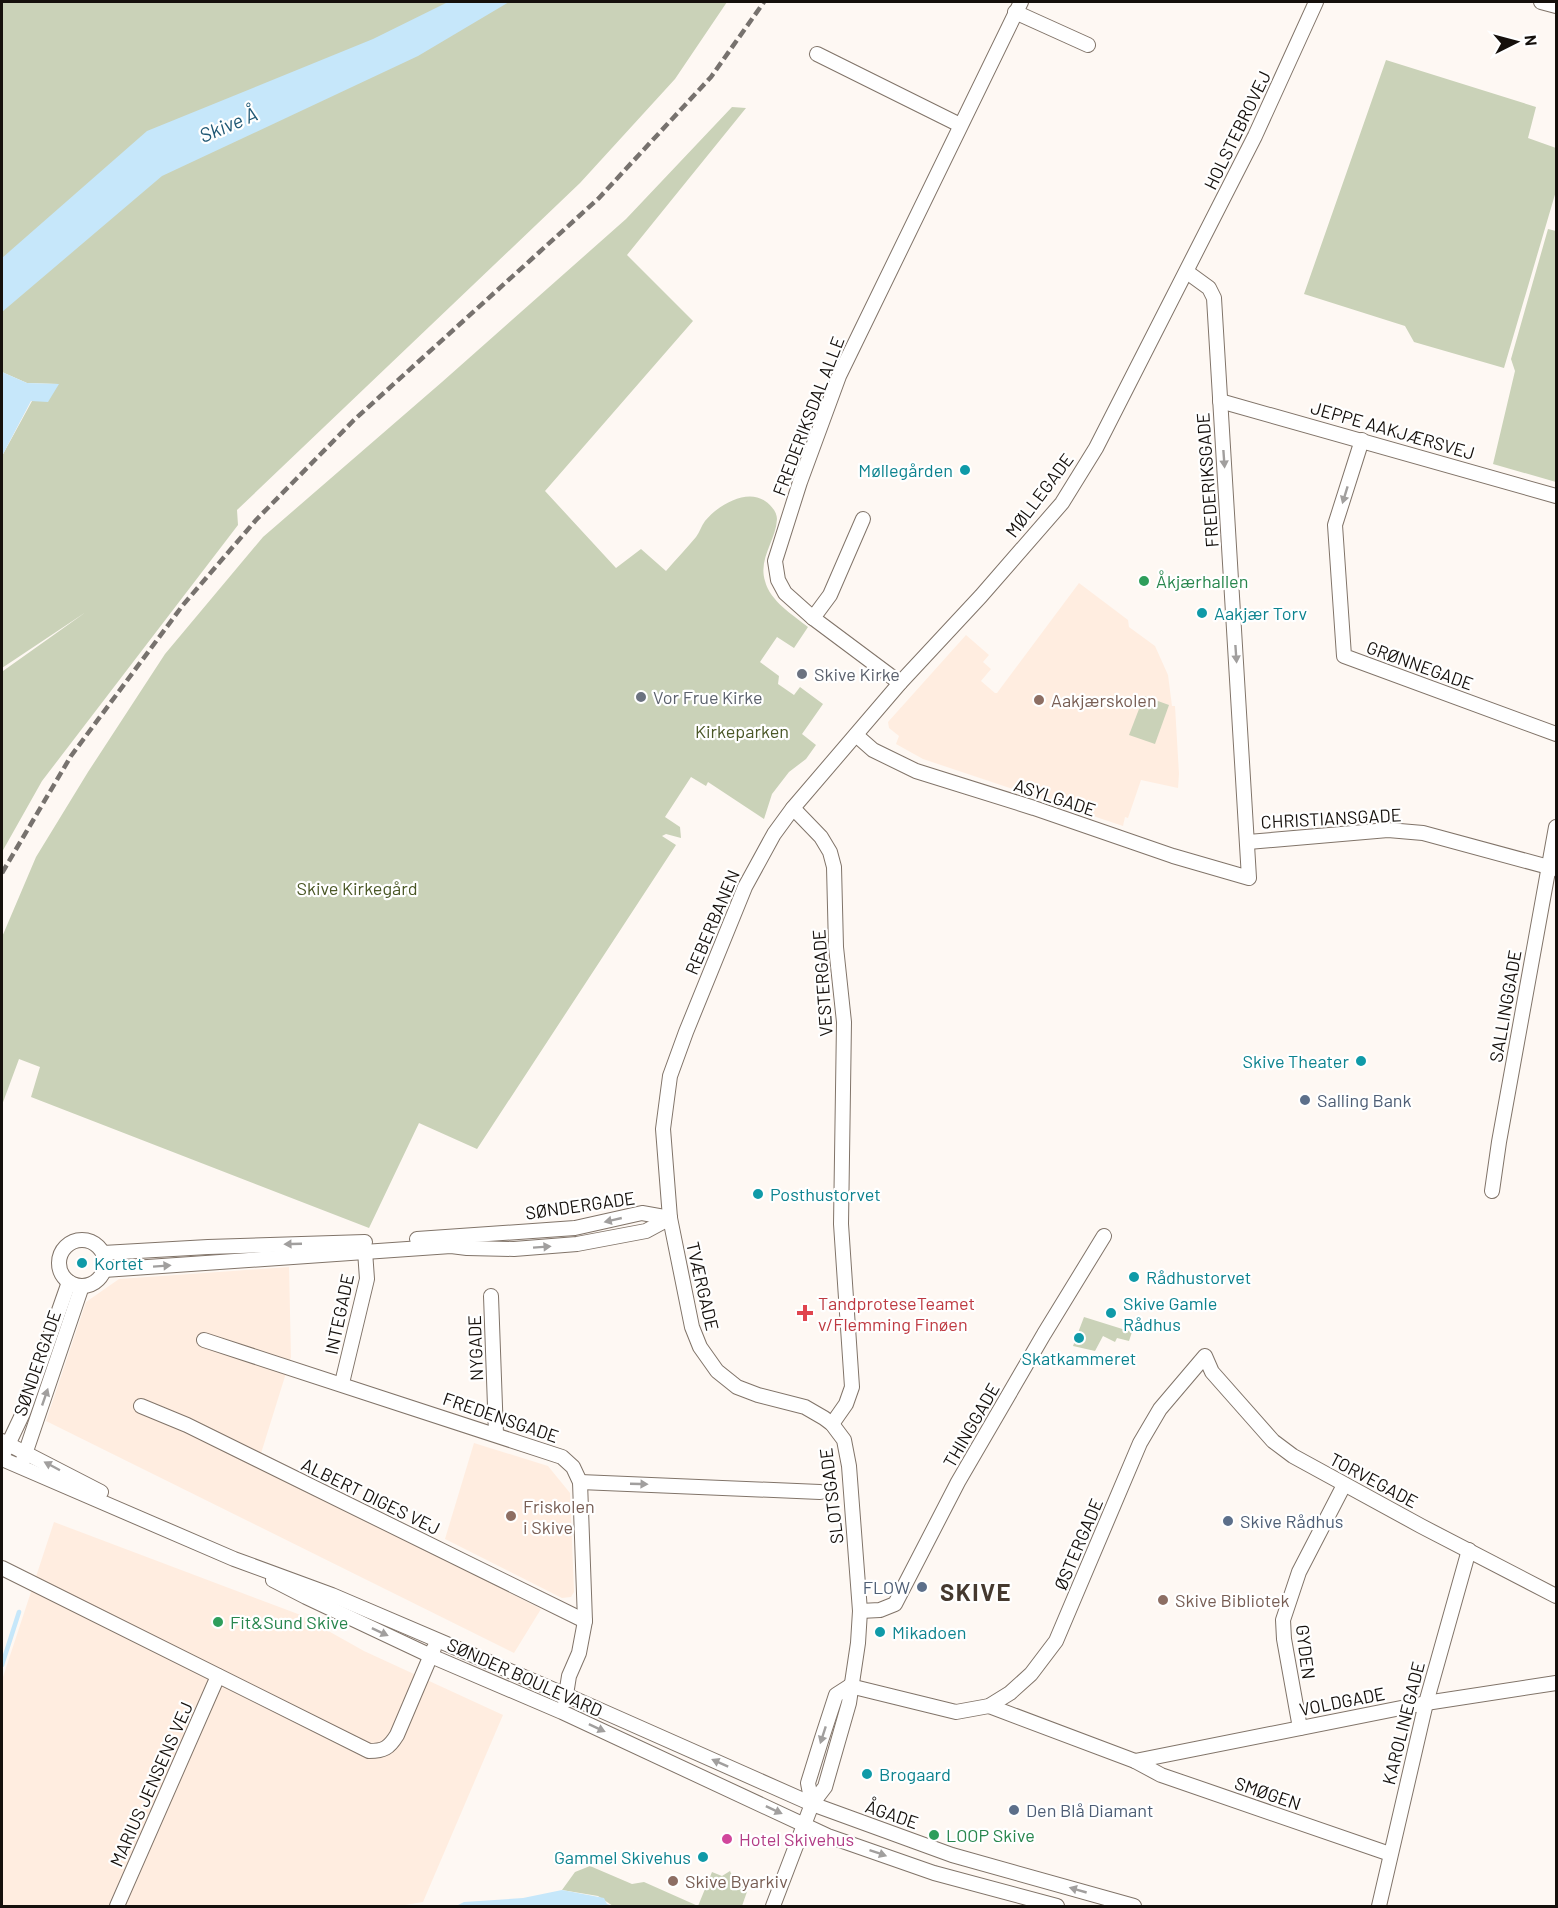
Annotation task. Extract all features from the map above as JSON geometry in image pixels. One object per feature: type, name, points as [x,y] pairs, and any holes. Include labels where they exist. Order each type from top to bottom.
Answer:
[{"type":"street","name":"HOLSTEBROVEJ","points":[[1187,272],[1260,127],[1316,2]]},
{"type":"street","points":[[1541,2],[1557,6]]},
{"type":"street","name":"FREDERIKSDAL ALLE","points":[[900,683],[813,618],[784,591],[778,580],[775,561],[800,482],[839,376],[1018,7],[1088,45]]},
{"type":"street","points":[[817,54],[960,125]]},
{"type":"street","name":"FREDERIKSGADE","points":[[1187,272],[1209,288],[1214,298],[1249,878]]},
{"type":"street","name":"MØLLEGADE","points":[[900,683],[981,596],[1062,503],[1096,448],[1187,272]]},
{"type":"street","name":"JEPPE AAKJÆRSVEJ","points":[[1220,401],[1557,496]]},
{"type":"street","name":"GRØNNEGADE","points":[[1362,440],[1335,525],[1344,656],[1557,734]]},
{"type":"street","points":[[813,618],[830,595],[863,519]]},
{"type":"street","name":"REBERBANEN","points":[[670,1218],[663,1129],[670,1076],[745,887],[763,851],[793,808],[900,683]]},
{"type":"street","name":"ASYLGADE","points":[[856,735],[873,750],[916,771],[1034,808],[1173,856],[1249,878]]},
{"type":"street","name":"VESTERGADE","points":[[793,808],[821,837],[830,852],[834,867],[836,947],[844,1022],[841,1169]]},
{"type":"street","name":"SALLINGGADE","points":[[1492,1191],[1498,1142],[1552,868],[1557,827]]},
{"type":"street","name":"CHRISTIANSGADE","points":[[1248,842],[1388,830],[1423,833],[1552,868]]},
{"type":"street","name":"SLOTSGADE","points":[[841,1169],[841,1224],[852,1387],[846,1404],[832,1424],[843,1440],[848,1456],[860,1611],[857,1656],[850,1686]]},
{"type":"street","name":"SØNDERGADE","points":[[103,1253],[208,1247],[363,1243],[546,1231],[575,1228],[642,1213],[670,1218]]},
{"type":"street","name":"SØNDERGADE","points":[[104,1270],[451,1246],[514,1249],[577,1244],[646,1231],[670,1218]]},
{"type":"street","name":"TVÆRGADE","points":[[670,1218],[693,1332],[709,1362],[737,1387],[812,1409],[832,1424]]},
{"type":"street","name":"THINGGADE","points":[[860,1611],[880,1611],[895,1604],[964,1472],[1104,1236]]},
{"type":"street","points":[[85,1240],[99,1247],[103,1253],[104,1270],[96,1281],[76,1284],[63,1275],[60,1266],[61,1254],[71,1243],[85,1240]]},
{"type":"street","name":"INTEGADE","points":[[342,1383],[367,1279],[365,1251]]},
{"type":"street","name":"SØNDERGADE","points":[[2,1458],[5,1442],[22,1413],[76,1284]]},
{"type":"street","name":"SØNDERGADE","points":[[20,1467],[76,1284]]},
{"type":"street","name":"NYGADE","points":[[491,1296],[496,1434]]},
{"type":"street","name":"FREDENSGADE","points":[[204,1340],[342,1383],[562,1457],[573,1467],[580,1482]]},
{"type":"street","name":"TORVEGADE","points":[[1205,1356],[1212,1372],[1273,1441],[1293,1456],[1557,1596]]},
{"type":"street","name":"ØSTERGADE","points":[[850,1686],[956,1712],[989,1706],[1010,1693],[1031,1674],[1056,1641],[1140,1443],[1160,1409],[1205,1356]]},
{"type":"street","name":"ALBERT DIGES VEJ","points":[[141,1406],[187,1425],[585,1621]]},
{"type":"street","name":"SØNDER BOULEVARD","points":[[5,1442],[177,1533]]},
{"type":"street","name":"SØNDER BOULEVARD","points":[[2,1458],[234,1558],[332,1595],[812,1804]]},
{"type":"street","points":[[562,1712],[569,1676],[579,1653],[585,1621],[580,1482],[820,1492]]},
{"type":"street","name":"GYDEN","points":[[1300,1728],[1284,1639],[1283,1620],[1299,1572],[1344,1485]]},
{"type":"street","name":"KAROLINEGADE","points":[[1379,1906],[1426,1703],[1469,1550]]},
{"type":"street","name":"SØNDER BOULEVARD","points":[[234,1558],[306,1598],[431,1656],[562,1712],[804,1825]]},
{"type":"street","points":[[2,1568],[369,1751],[380,1751],[390,1747],[437,1641]]},
{"type":"street","name":"MARIUS JENSENS VEJ","points":[[117,1906],[218,1676]]},
{"type":"street","name":"VOLDGADE","points":[[1136,1761],[1426,1703],[1557,1683]]},
{"type":"street","points":[[773,1906],[812,1804],[808,1783],[836,1695],[850,1686]]},
{"type":"street","name":"SMØGEN","points":[[989,1706],[1136,1761],[1161,1774],[1390,1854]]},
{"type":"street","name":"ÅGADE","points":[[812,1804],[952,1855],[1134,1906]]},
{"type":"street","points":[[804,1825],[828,1836],[934,1873],[1057,1906]]},
{"type":"shaded area","name":"Aakjærskolen","points":[[1079,583],[1128,620],[1129,627],[1155,646],[1168,675],[1172,706],[1175,706],[1178,788],[1141,780],[1123,826],[923,759],[896,744],[899,736],[889,728],[888,722],[966,635],[989,655],[983,662],[991,669],[981,681],[997,693]]},
{"type":"shaded area","points":[[289,1267],[291,1357],[258,1463],[541,1609],[514,1653],[46,1421],[86,1302],[119,1279]]},
{"type":"shaded area","name":"Friskolen i Skive","points":[[474,1443],[548,1466],[570,1493],[574,1592],[571,1597],[562,1598],[445,1539]]},
{"type":"shaded area","points":[[54,1522],[298,1614],[364,1651],[503,1715],[423,1902],[399,1906],[2,1906],[2,1680]]},
{"type":"green space","points":[[2,2],[727,2],[675,79],[580,183],[237,510],[238,525],[42,781],[2,852],[3,671],[86,612],[2,668],[2,456],[32,401],[58,384],[27,383],[2,372]]},
{"type":"green space","points":[[1386,60],[1536,107],[1528,138],[1556,148],[1556,191],[1504,368],[1414,342],[1405,326],[1304,294]]},
{"type":"green space","name":"Skive Kirkegård","points":[[732,107],[746,108],[627,255],[693,321],[545,491],[616,568],[641,549],[666,571],[696,537],[711,515],[733,500],[750,496],[758,497],[773,509],[777,519],[774,535],[765,557],[763,573],[765,581],[777,601],[808,627],[794,648],[777,637],[760,662],[779,676],[778,684],[794,695],[800,687],[823,704],[802,734],[816,745],[806,759],[789,772],[772,794],[764,819],[708,782],[706,786],[691,777],[665,817],[680,827],[681,838],[666,834],[662,836],[676,845],[477,1149],[419,1123],[369,1228],[31,1097],[40,1067],[19,1059],[2,1105],[2,937],[36,857],[165,654],[263,537],[626,219]]},
{"type":"green space","points":[[1548,229],[1556,231],[1556,482],[1493,464],[1515,371],[1511,359]]},
{"type":"green space","points":[[1144,696],[1169,705],[1155,744],[1129,735]]},
{"type":"green space","points":[[1084,1317],[1132,1332],[1129,1341],[1117,1338],[1115,1342],[1103,1336],[1095,1351],[1073,1346]]},
{"type":"green space","points":[[590,1866],[632,1884],[644,1882],[698,1906],[613,1906],[598,1896],[562,1890],[575,1872]]},
{"type":"green space","points":[[730,1871],[734,1880],[749,1886],[742,1906],[698,1906],[712,1872],[722,1876]]},
{"type":"water","name":"Skive Å","points":[[448,2],[509,2],[418,56],[162,176],[2,312],[2,258],[147,131],[373,39]]},
{"type":"water","points":[[2,372],[27,383],[59,384],[48,402],[31,401],[2,456]]},
{"type":"water","points":[[562,1890],[604,1898],[607,1904],[613,1906],[456,1906],[464,1902],[523,1898]]},
{"type":"waterway","points":[[2,1665],[19,1612]]},
{"type":"railway","points":[[2,873],[71,756],[183,605],[256,520],[354,420],[599,198],[711,77],[764,2]]},
{"type":"place","name":"Møllegården","points":[[965,470]]},
{"type":"place","name":"Åkjærhallen","points":[[1144,581]]},
{"type":"place","name":"Aakjær Torv","points":[[1202,613]]},
{"type":"place","name":"Skive Kirke","points":[[802,674]]},
{"type":"place","name":"Vor Frue Kirke","points":[[641,697]]},
{"type":"place","name":"Aakjærskolen","points":[[1039,700]]},
{"type":"place","name":"Skive Theater","points":[[1361,1061]]},
{"type":"place","name":"Salling Bank","points":[[1305,1100]]},
{"type":"place","name":"Posthustorvet","points":[[758,1194]]},
{"type":"place","name":"Kortet","points":[[82,1263]]},
{"type":"place","name":"Rådhustorvet","points":[[1134,1277]]},
{"type":"place","name":"TandproteseTeamet v/Flemming Finøen","points":[[805,1313]]},
{"type":"place","name":"Skive Gamle Rådhus","points":[[1111,1313]]},
{"type":"place","name":"Skatkammeret","points":[[1079,1338]]},
{"type":"place","name":"Friskolen i Skive","points":[[511,1516]]},
{"type":"place","name":"Skive Rådhus","points":[[1228,1521]]},
{"type":"place","name":"FLOW","points":[[922,1587]]},
{"type":"place","name":"Skive Bibliotek","points":[[1163,1600]]},
{"type":"place","name":"Fit&Sund Skive","points":[[218,1622]]},
{"type":"place","name":"Mikadoen","points":[[880,1632]]},
{"type":"place","name":"Brogaard","points":[[867,1774]]},
{"type":"place","name":"Den Blå Diamant","points":[[1014,1810]]},
{"type":"place","name":"LOOP Skive","points":[[934,1835]]},
{"type":"place","name":"Hotel Skivehus","points":[[727,1839]]},
{"type":"place","name":"Gammel Skivehus","points":[[703,1857]]},
{"type":"place","name":"Skive Byarkiv","points":[[673,1881]]},
{"type":"district","name":"SKIVE","points":[[976,1591]]},
{"type":"park label","name":"Kirkeparken","points":[[742,731]]}]
